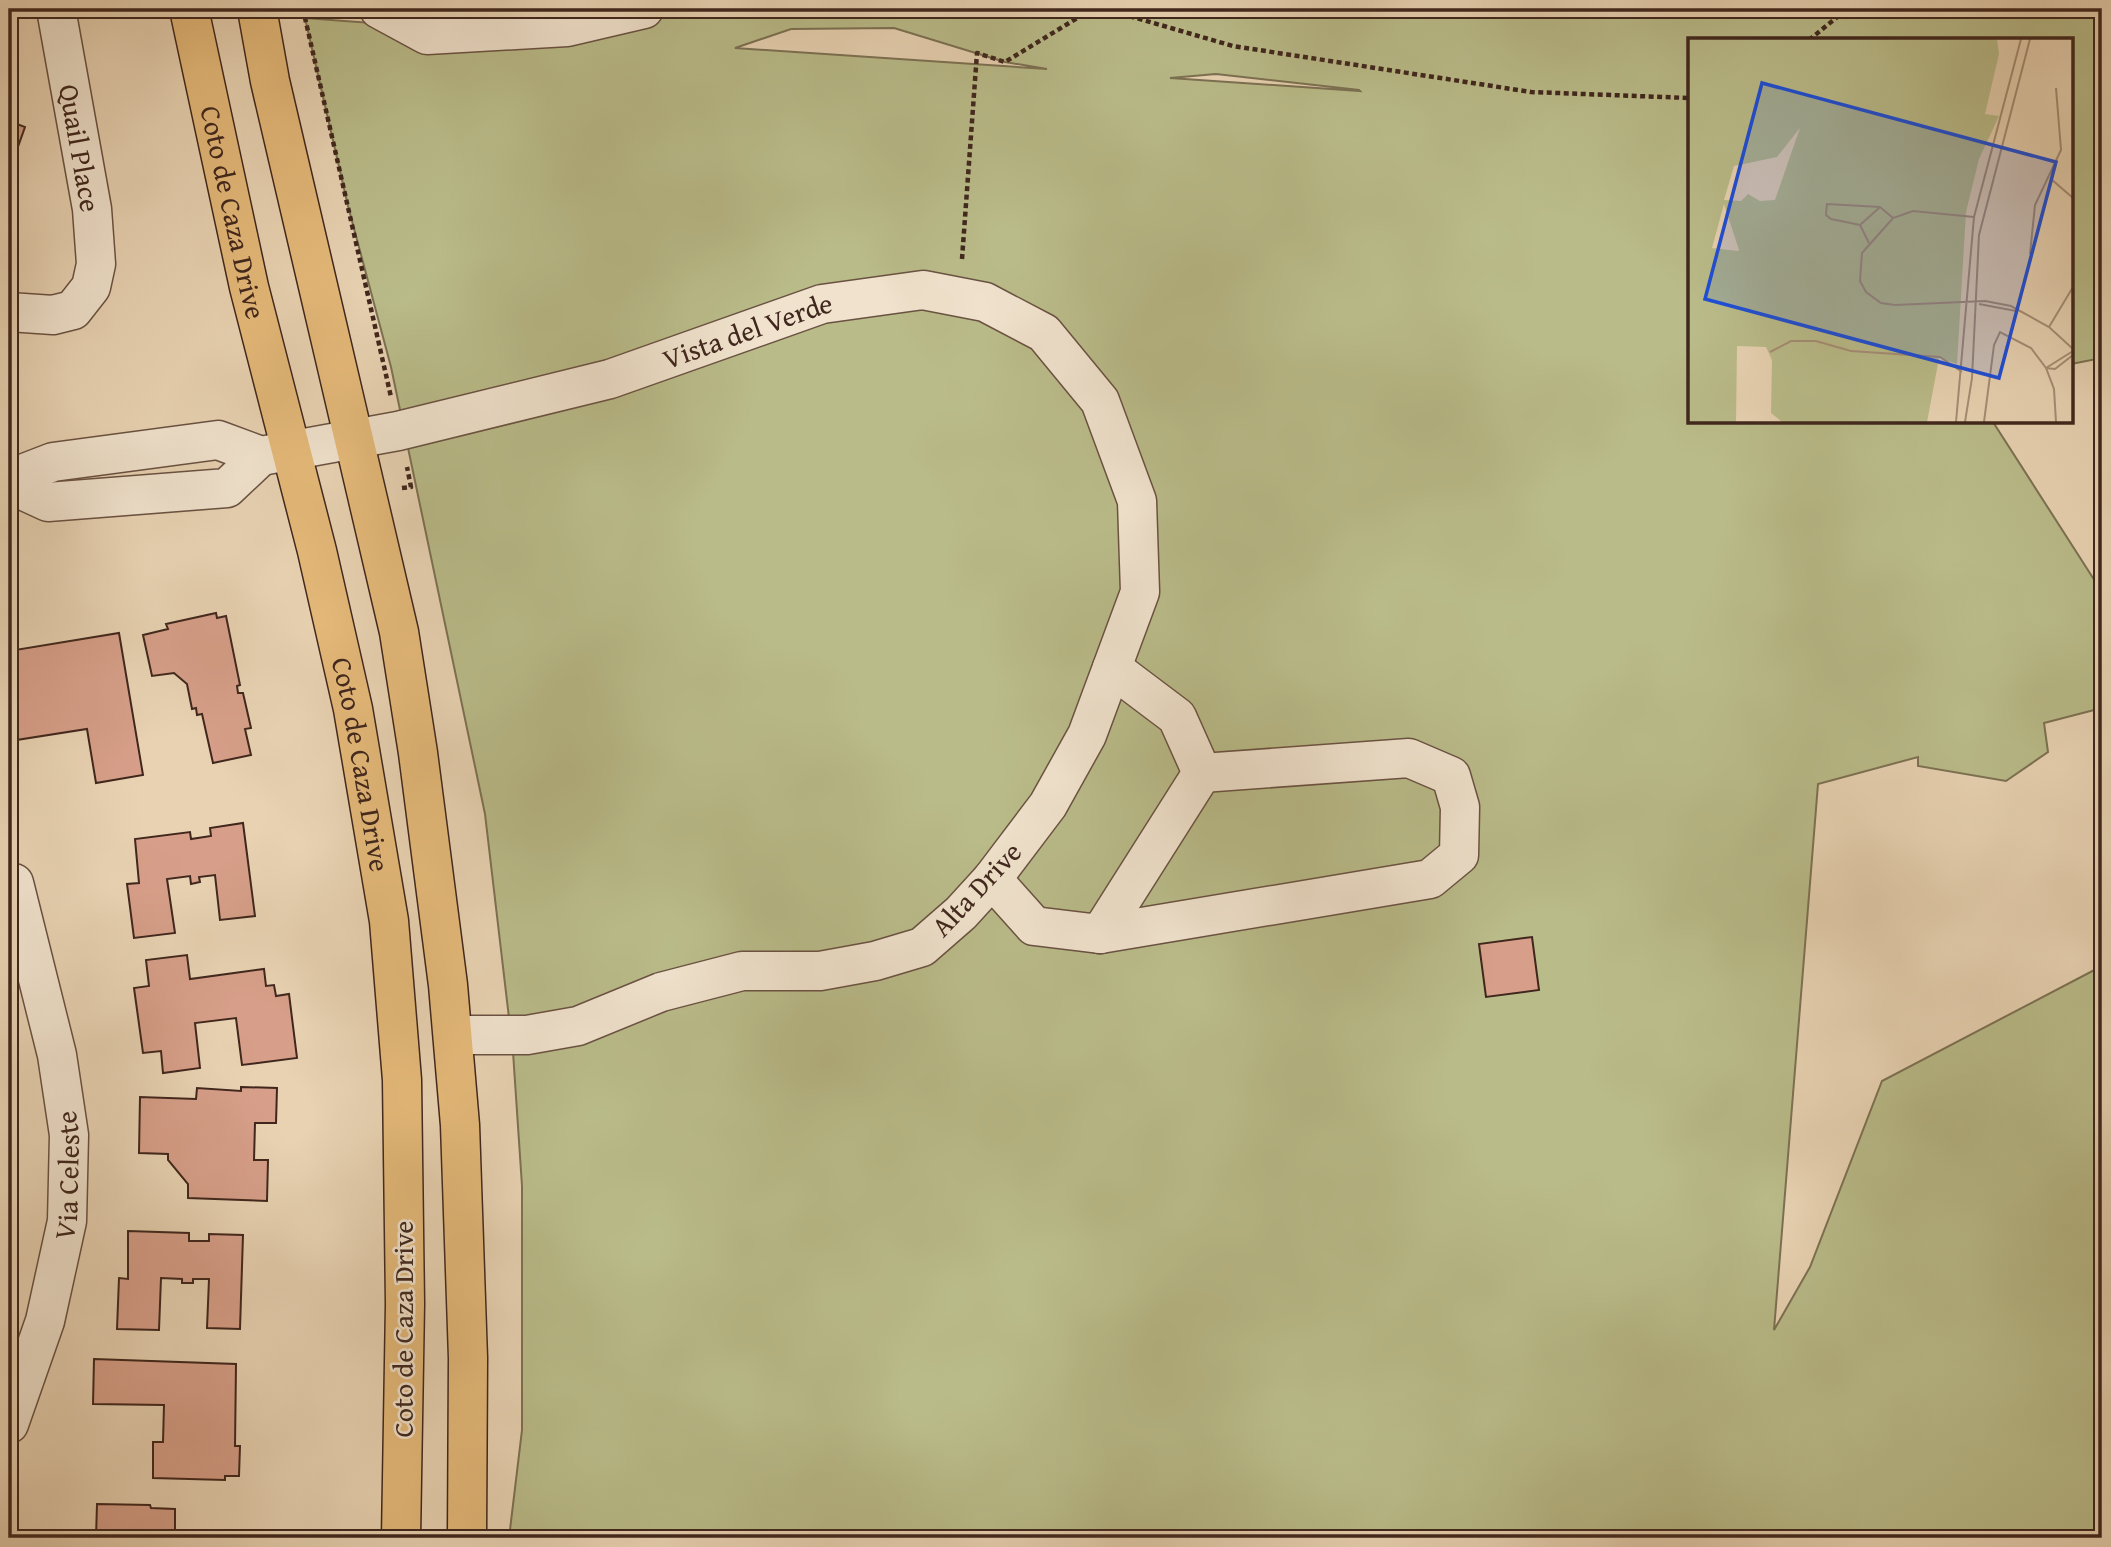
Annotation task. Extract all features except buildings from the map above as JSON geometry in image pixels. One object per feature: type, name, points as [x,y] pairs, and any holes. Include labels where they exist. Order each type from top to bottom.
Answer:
[{"type":"main road","name":"Coto de Caza Drive","points":[[189,9],[249,287],[276,454],[317,551],[353,709],[389,922],[402,1080],[405,1304],[401,1538]]},
{"type":"main road","name":"Coto de Caza Drive","points":[[257,9],[270,81],[399,632],[418,753],[453,1035],[460,1125],[468,1359],[467,1538]]},
{"type":"street","name":"Quail Place","points":[[9,312],[53,315],[73,310],[91,287],[96,264],[92,209],[55,9]]},
{"type":"street","points":[[379,9],[427,35],[567,27],[644,9]]},
{"type":"street","name":"Vista del Verde","points":[[276,454],[353,440],[610,379],[822,304],[923,290],[985,302],[1044,333],[1100,401],[1137,501]]},
{"type":"street","points":[[9,478],[52,462],[218,440],[276,454]]},
{"type":"street","points":[[9,484],[48,502],[227,488],[276,454]]},
{"type":"street","name":"Alta Drive","points":[[453,1035],[527,1035],[578,1026],[662,992],[742,971],[820,971],[875,961],[922,947],[961,913],[992,879],[1048,806],[1087,735],[1140,593],[1137,501]]},
{"type":"street","points":[[1112,668],[1177,717],[1202,773]]},
{"type":"street","points":[[992,879],[1034,926],[1100,934],[1430,879],[1460,855],[1460,807],[1451,776],[1409,758],[1202,773]]},
{"type":"street","points":[[1100,934],[1202,773]]},
{"type":"street","name":"Via Celeste","points":[[9,1424],[45,1321],[67,1221],[69,1135],[57,1055],[14,883]]},
{"type":"path","points":[[962,261],[977,54],[1005,62],[1093,9]]},
{"type":"path","points":[[1105,9],[1233,46],[1531,92],[1688,98]]},
{"type":"path","points":[[1811,38],[1847,9]]},
{"type":"path","points":[[390,396],[403,393]]},
{"type":"green space","points":[[435,9],[2102,9],[2102,358],[2072,364],[2072,38],[1688,38],[1688,424],[1994,424],[2102,592],[2102,708],[2044,723],[2048,752],[2006,781],[1918,766],[1918,757],[1818,784],[1774,1330],[1810,1267],[1882,1081],[2102,966],[2102,1538],[509,1538],[522,1430],[522,1186],[513,1052],[485,814],[391,367],[348,206],[305,18],[438,28]],"holes":[[[894,28],[1005,62],[1047,69],[735,48],[791,29]],[[1216,74],[1360,91],[1170,78]]]}]
